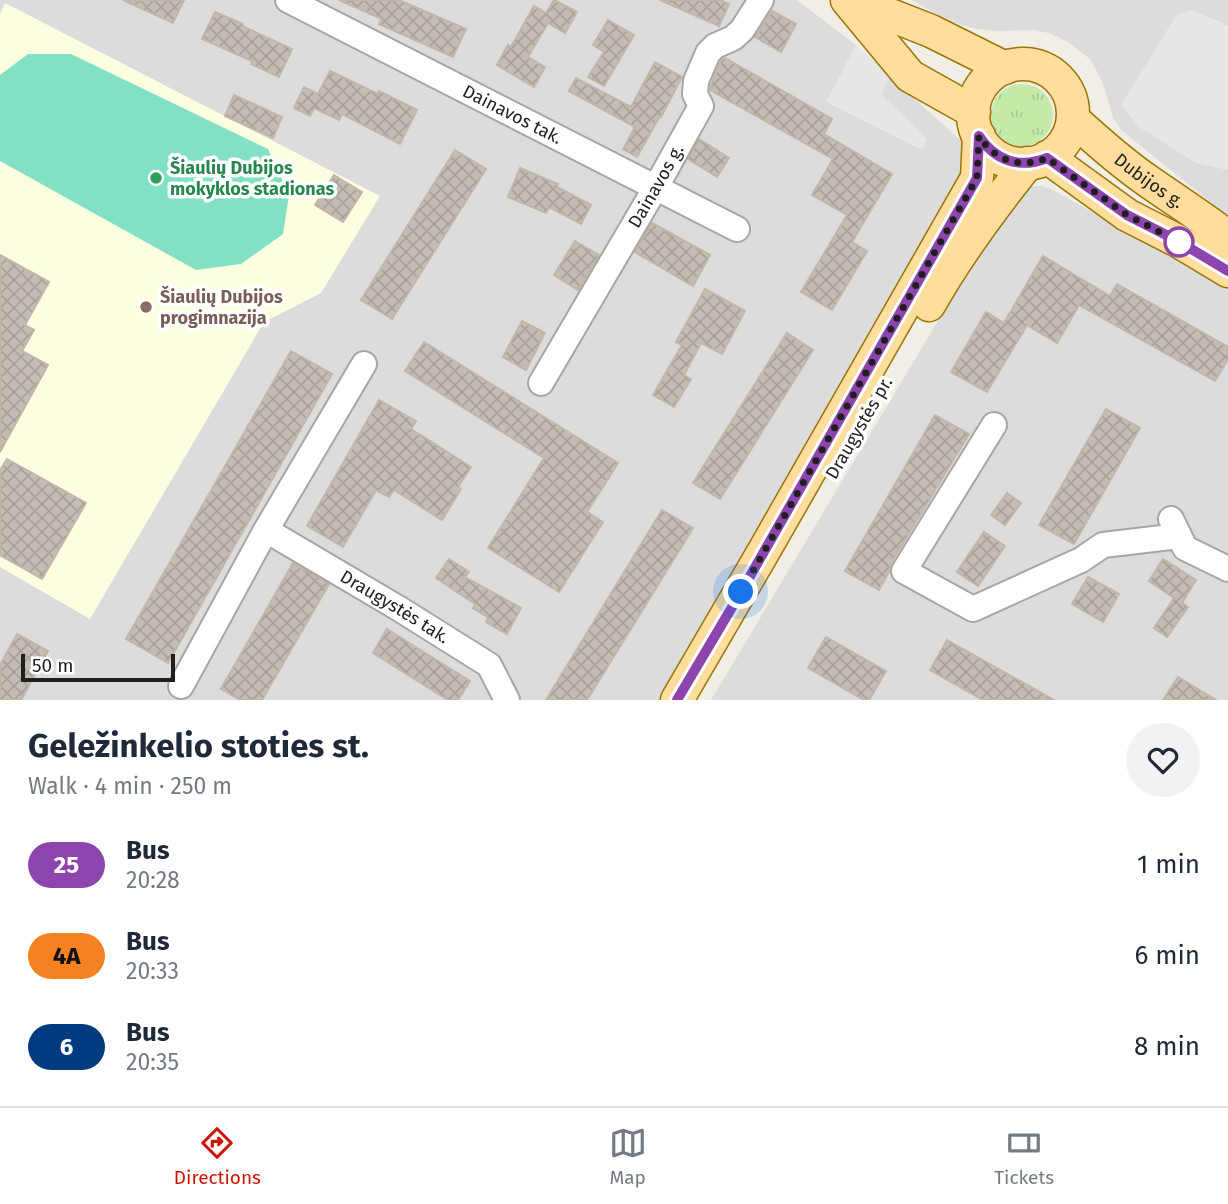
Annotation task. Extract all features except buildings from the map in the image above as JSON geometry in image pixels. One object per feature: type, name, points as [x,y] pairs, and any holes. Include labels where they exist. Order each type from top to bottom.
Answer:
[{"type":"main road","points":[[846,0],[910,76],[976,124]]},
{"type":"main road","points":[[852,0],[931,31],[1005,68]]},
{"type":"main road","points":[[1027,64],[1049,71],[1058,78],[1070,97],[1073,119],[1065,142],[1057,150],[1038,160],[1008,161],[999,157],[991,152],[976,124],[975,101],[986,80],[1005,68],[1027,64]]},
{"type":"main road","name":"Dubijos g.","points":[[1073,119],[1147,180],[1228,237]]},
{"type":"main road","name":"Draugystės pr.","points":[[677,700],[977,178],[976,124]]},
{"type":"main road","name":"Draugystės pr.","points":[[701,700],[948,271],[1007,190],[1038,160]]},
{"type":"main road","name":"Dubijos g.","points":[[1038,160],[1127,215],[1228,271]]},
{"type":"street","name":"Dainavos tak.","points":[[288,0],[737,229]]},
{"type":"street","name":"Dainavos g.","points":[[541,383],[701,106],[695,94],[696,80],[708,53],[742,30],[761,0]]},
{"type":"street","points":[[181,686],[266,530],[364,364]]},
{"type":"street","points":[[994,425],[904,571],[973,608],[1081,560],[1103,545],[1175,527],[1185,548],[1228,569]]},
{"type":"street","name":"Draugystės tak.","points":[[266,530],[489,665],[508,700]]},
{"type":"shaded area","points":[[0,0],[797,0],[856,45],[967,146],[969,162],[665,700],[0,700]]},
{"type":"shaded area","points":[[912,0],[1228,0],[1228,216],[1122,131],[1113,118],[1105,90],[1090,59],[1068,42],[1049,33],[1033,30],[997,31],[961,25]]},
{"type":"shaded area","name":"Šiaulių Dubijos progimnazija","points":[[5,3],[380,196],[321,293],[264,322],[90,619],[0,567],[0,14]]},
{"type":"shaded area","points":[[1190,10],[1228,25],[1228,170],[1196,163],[1139,127],[1121,105],[1176,16]]},
{"type":"shaded area","points":[[856,45],[890,77],[881,94],[927,139],[922,150],[826,102]]},
{"type":"shaded area","points":[[1029,186],[1051,189],[1228,288],[1228,700],[711,700],[1017,189]]},
{"type":"green space","name":"Šiaulių Dubijos mokyklos stadionas","points":[[28,54],[71,54],[268,149],[289,195],[283,234],[241,264],[196,270],[0,161],[0,75]]},
{"type":"green space","points":[[1022,84],[1044,93],[1053,115],[1044,137],[1022,146],[1000,137],[991,115],[1000,93]]},
{"type":"bus line","name":"25","points":[[677,700],[977,178],[979,136],[991,152],[1008,161],[1028,163],[1047,158],[1127,215],[1228,271]]},
{"type":"place","name":"Šiaulių Dubijos mokyklos stadionas","points":[[156,178]]},
{"type":"place","name":"Šiaulių Dubijos progimnazija","points":[[146,307]]},
{"type":"route","points":[[741,592],[977,178],[979,136],[991,152],[1008,161],[1028,163],[1047,158],[1127,215],[1179,242]]}]
